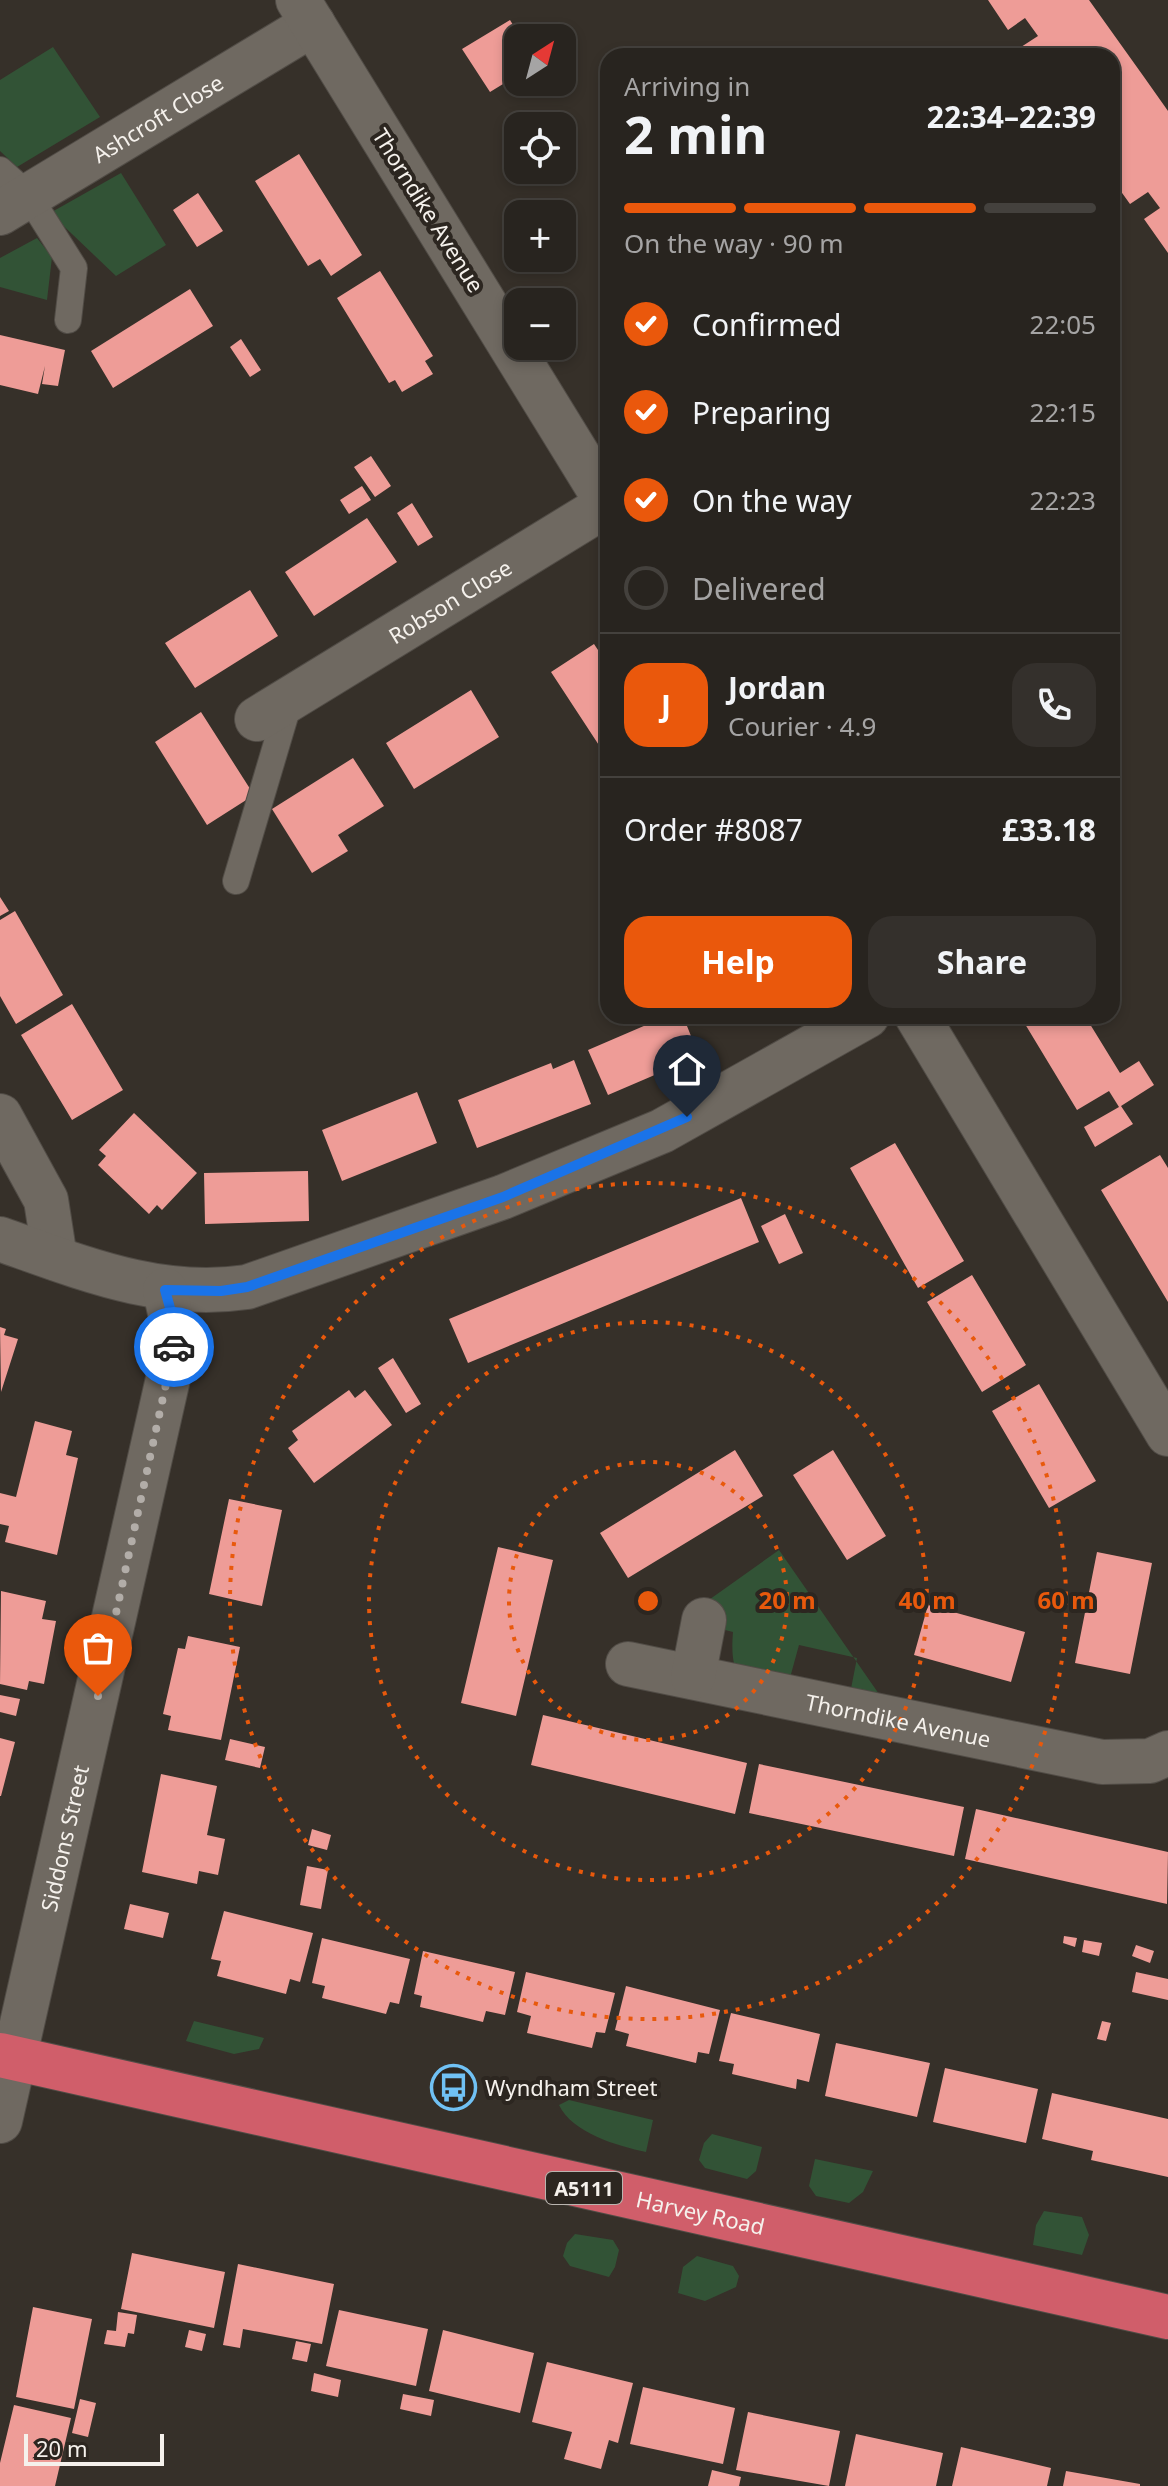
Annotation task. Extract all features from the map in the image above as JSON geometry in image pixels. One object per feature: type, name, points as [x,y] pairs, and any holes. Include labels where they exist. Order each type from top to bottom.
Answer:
[{"type":"highway","name":"Harvey Road","points":[[7,2057],[1168,2317]]},
{"type":"street","name":"Ashcroft Close","points":[[9,193],[306,12]]},
{"type":"street","name":"Thorndike Avenue","points":[[306,12],[600,491]]},
{"type":"street","name":"Robson Close","points":[[274,709],[600,509]]},
{"type":"street","points":[[0,1239],[165,1290],[221,1291],[247,1287],[503,1197],[662,1131],[853,1024]]},
{"type":"street","points":[[922,1024],[1168,1434]]},
{"type":"street","points":[[0,1116],[46,1200],[55,1258]]},
{"type":"street","name":"Siddons Street","points":[[7,2057],[172,1361],[175,1336],[165,1290]]},
{"type":"street","points":[[693,1677],[704,1620]]},
{"type":"street","name":"Thorndike Avenue","points":[[628,1664],[1102,1762],[1150,1761],[1168,1753]]},
{"type":"street","points":[[0,2121],[7,2057]]},
{"type":"lane","points":[[9,193],[74,268],[68,320]]},
{"type":"lane","name":"Robson Close","points":[[236,881],[274,709]]},
{"type":"green space","points":[[53,47],[100,117],[17,167],[0,151],[0,80]]},
{"type":"green space","points":[[121,173],[166,245],[116,276],[50,213]]},
{"type":"green space","points":[[37,238],[52,257],[47,300],[0,287],[0,258]]},
{"type":"green space","points":[[779,1550],[853,1657],[799,1645],[785,1696],[742,1677],[734,1661],[733,1632],[682,1619]]},
{"type":"green space","points":[[856,1661],[897,1720],[847,1709]]},
{"type":"green space","points":[[194,2021],[264,2038],[259,2049],[234,2054],[186,2041]]},
{"type":"green space","points":[[569,2100],[653,2120],[646,2152],[585,2131],[565,2115],[559,2105]]},
{"type":"green space","points":[[712,2134],[762,2147],[756,2171],[747,2179],[705,2168],[699,2160],[704,2143]]},
{"type":"green space","points":[[815,2159],[873,2171],[863,2192],[849,2203],[816,2196],[809,2186]]},
{"type":"green space","points":[[1044,2211],[1082,2217],[1089,2235],[1082,2255],[1033,2245],[1036,2225]]},
{"type":"green space","points":[[575,2234],[613,2240],[619,2250],[609,2277],[570,2266],[563,2256],[567,2243]]},
{"type":"green space","points":[[697,2256],[733,2266],[739,2276],[736,2287],[705,2301],[678,2293],[683,2267]]},
{"type":"building","points":[[988,0],[1089,0],[1168,111],[1168,253],[1144,219],[1160,208],[1148,192],[1130,204],[1120,190],[1120,48],[1022,48],[1038,36],[1025,18],[1008,30]]},
{"type":"building","points":[[510,20],[512,24],[504,24],[504,84],[490,92],[462,49]]},
{"type":"building","points":[[299,154],[362,255],[331,276],[320,259],[308,266],[255,181]]},
{"type":"building","points":[[198,193],[223,231],[197,247],[173,210]]},
{"type":"building","points":[[380,271],[433,356],[425,361],[433,374],[402,392],[395,380],[389,383],[337,298]]},
{"type":"building","points":[[190,289],[213,326],[113,388],[91,351]]},
{"type":"building","points":[[0,335],[65,350],[58,386],[42,384],[45,366],[38,394],[0,385]]},
{"type":"building","points":[[241,339],[261,370],[250,377],[230,347]]},
{"type":"building","points":[[371,456],[391,486],[375,497],[354,467]]},
{"type":"building","points":[[362,486],[371,500],[349,514],[340,500]]},
{"type":"building","points":[[412,503],[433,537],[418,546],[397,513]]},
{"type":"building","points":[[367,518],[397,562],[314,616],[285,572]]},
{"type":"building","points":[[250,590],[278,636],[195,688],[165,643]]},
{"type":"building","points":[[594,644],[600,653],[600,747],[551,672]]},
{"type":"building","points":[[471,690],[499,737],[414,789],[386,743]]},
{"type":"building","points":[[201,712],[254,795],[207,825],[155,742]]},
{"type":"building","points":[[353,758],[384,806],[338,835],[348,851],[312,873],[272,809]]},
{"type":"building","points":[[0,897],[9,911],[0,916]]},
{"type":"building","points":[[15,911],[63,995],[16,1024],[0,996],[0,920]]},
{"type":"building","points":[[72,1004],[123,1090],[72,1120],[21,1035]]},
{"type":"building","points":[[648,1024],[686,1024],[699,1056],[608,1095],[588,1050]]},
{"type":"building","points":[[1025,1024],[1090,1024],[1120,1073],[1139,1061],[1154,1085],[1121,1106],[1133,1124],[1095,1147],[1084,1127],[1119,1107],[1109,1091],[1077,1110]]},
{"type":"building","points":[[574,1060],[591,1104],[477,1148],[458,1100],[551,1063],[553,1069]]},
{"type":"building","points":[[417,1092],[437,1143],[342,1181],[322,1130]]},
{"type":"building","points":[[134,1113],[197,1173],[162,1210],[157,1205],[149,1214],[98,1165],[106,1156],[99,1150]]},
{"type":"building","points":[[895,1143],[964,1261],[918,1288],[850,1168]]},
{"type":"building","points":[[1160,1155],[1168,1168],[1168,1302],[1101,1190]]},
{"type":"building","points":[[308,1171],[309,1221],[205,1224],[204,1173]]},
{"type":"building","points":[[741,1198],[759,1242],[468,1363],[449,1319]]},
{"type":"building","points":[[785,1214],[803,1253],[779,1264],[761,1226]]},
{"type":"building","points":[[972,1275],[1026,1365],[982,1392],[927,1302]]},
{"type":"building","points":[[0,1327],[6,1329],[4,1335],[18,1339],[1,1392]]},
{"type":"building","points":[[393,1358],[421,1404],[406,1413],[378,1368]]},
{"type":"building","points":[[1039,1384],[1096,1481],[1049,1508],[992,1411]]},
{"type":"building","points":[[349,1390],[355,1398],[365,1390],[392,1425],[314,1483],[288,1448],[298,1440],[292,1431]]},
{"type":"building","points":[[35,1421],[72,1431],[66,1455],[78,1458],[57,1555],[5,1542],[9,1526],[0,1524],[0,1493],[16,1497]]},
{"type":"building","points":[[735,1450],[763,1496],[628,1578],[600,1533]]},
{"type":"building","points":[[833,1450],[886,1536],[847,1560],[793,1475]]},
{"type":"building","points":[[229,1499],[282,1510],[262,1606],[209,1594]]},
{"type":"building","points":[[498,1547],[553,1560],[516,1716],[461,1703]]},
{"type":"building","points":[[1097,1552],[1152,1563],[1130,1674],[1075,1663]]},
{"type":"building","points":[[1,1591],[46,1601],[42,1619],[56,1621],[44,1684],[29,1681],[27,1690],[0,1684]]},
{"type":"building","points":[[928,1605],[1025,1632],[1011,1682],[914,1655]]},
{"type":"building","points":[[188,1636],[240,1647],[221,1740],[168,1730],[171,1716],[163,1714],[178,1648],[185,1649]]},
{"type":"building","points":[[0,1695],[20,1699],[16,1716],[0,1712]]},
{"type":"building","points":[[543,1715],[747,1763],[735,1814],[531,1765]]},
{"type":"building","points":[[0,1738],[15,1742],[1,1796],[0,1796]]},
{"type":"building","points":[[230,1739],[265,1747],[260,1768],[225,1760]]},
{"type":"building","points":[[759,1764],[964,1807],[954,1856],[749,1813]]},
{"type":"building","points":[[161,1774],[217,1786],[207,1835],[225,1839],[218,1875],[199,1871],[197,1884],[142,1872]]},
{"type":"building","points":[[976,1809],[1168,1852],[1167,1904],[965,1859]]},
{"type":"building","points":[[312,1829],[331,1835],[327,1850],[308,1845]]},
{"type":"building","points":[[307,1866],[328,1870],[321,1909],[300,1905]]},
{"type":"building","points":[[130,1904],[169,1913],[163,1938],[124,1929]]},
{"type":"building","points":[[224,1911],[313,1933],[300,1982],[290,1979],[286,1994],[217,1976],[221,1961],[211,1959]]},
{"type":"building","points":[[1064,1936],[1077,1938],[1075,1947],[1063,1943]]},
{"type":"building","points":[[322,1938],[410,1959],[399,2004],[390,2002],[386,2014],[322,1998],[325,1986],[312,1983]]},
{"type":"building","points":[[1084,1940],[1102,1943],[1099,1956],[1082,1952]]},
{"type":"building","points":[[1136,1945],[1154,1951],[1150,1963],[1132,1956]]},
{"type":"building","points":[[423,1951],[515,1972],[505,2015],[486,2011],[483,2022],[420,2007],[422,1996],[414,1994]]},
{"type":"building","points":[[526,1972],[615,1993],[605,2033],[596,2032],[592,2048],[527,2033],[531,2016],[517,2012]]},
{"type":"building","points":[[1136,1972],[1168,1979],[1168,2000],[1132,1992]]},
{"type":"building","points":[[626,1986],[720,2010],[709,2054],[698,2052],[696,2063],[626,2046],[629,2034],[615,2030]]},
{"type":"building","points":[[731,2013],[820,2034],[809,2082],[797,2079],[796,2089],[732,2074],[734,2064],[719,2061]]},
{"type":"building","points":[[1102,2021],[1111,2023],[1106,2041],[1097,2039]]},
{"type":"building","points":[[836,2043],[930,2063],[917,2117],[825,2096]]},
{"type":"building","points":[[945,2068],[1038,2089],[1026,2143],[933,2122]]},
{"type":"building","points":[[1052,2093],[1168,2119],[1168,2177],[1091,2160],[1093,2151],[1042,2139]]},
{"type":"building","points":[[132,2253],[225,2272],[214,2328],[121,2309]]},
{"type":"building","points":[[238,2264],[334,2284],[322,2344],[243,2329],[240,2348],[223,2345]]},
{"type":"building","points":[[33,2307],[92,2319],[74,2409],[16,2397]]},
{"type":"building","points":[[339,2310],[428,2329],[416,2386],[326,2366]]},
{"type":"building","points":[[118,2312],[137,2315],[134,2334],[128,2333],[125,2347],[104,2344],[107,2330],[116,2331]]},
{"type":"building","points":[[189,2330],[206,2334],[202,2351],[185,2347]]},
{"type":"building","points":[[443,2330],[534,2353],[520,2413],[429,2391]]},
{"type":"building","points":[[296,2341],[311,2344],[307,2362],[292,2359]]},
{"type":"building","points":[[547,2362],[633,2383],[618,2443],[609,2440],[601,2469],[564,2459],[572,2432],[532,2422]]},
{"type":"building","points":[[314,2373],[341,2380],[338,2397],[311,2391]]},
{"type":"building","points":[[643,2387],[735,2408],[723,2464],[630,2444]]},
{"type":"building","points":[[403,2394],[434,2400],[431,2416],[400,2409]]},
{"type":"building","points":[[80,2399],[96,2403],[88,2437],[72,2433]]},
{"type":"building","points":[[14,2405],[71,2418],[55,2486],[0,2486],[0,2463]]},
{"type":"building","points":[[748,2412],[840,2431],[829,2486],[736,2470]]},
{"type":"building","points":[[856,2434],[943,2453],[936,2486],[845,2486]]},
{"type":"building","points":[[961,2447],[1051,2468],[1047,2486],[952,2486]]},
{"type":"building","points":[[712,2470],[741,2477],[739,2486],[708,2486]]},
{"type":"building","points":[[1066,2471],[1140,2484],[1140,2486],[1063,2486]]},
{"type":"way so far","points":[[98,1696],[174,1347]]},
{"type":"place","name":"Wyndham Street","points":[[454,2087]]},
{"type":"route","points":[[174,1347],[172,1315],[165,1290],[221,1291],[247,1287],[503,1197],[662,1131],[687,1117]]}]
